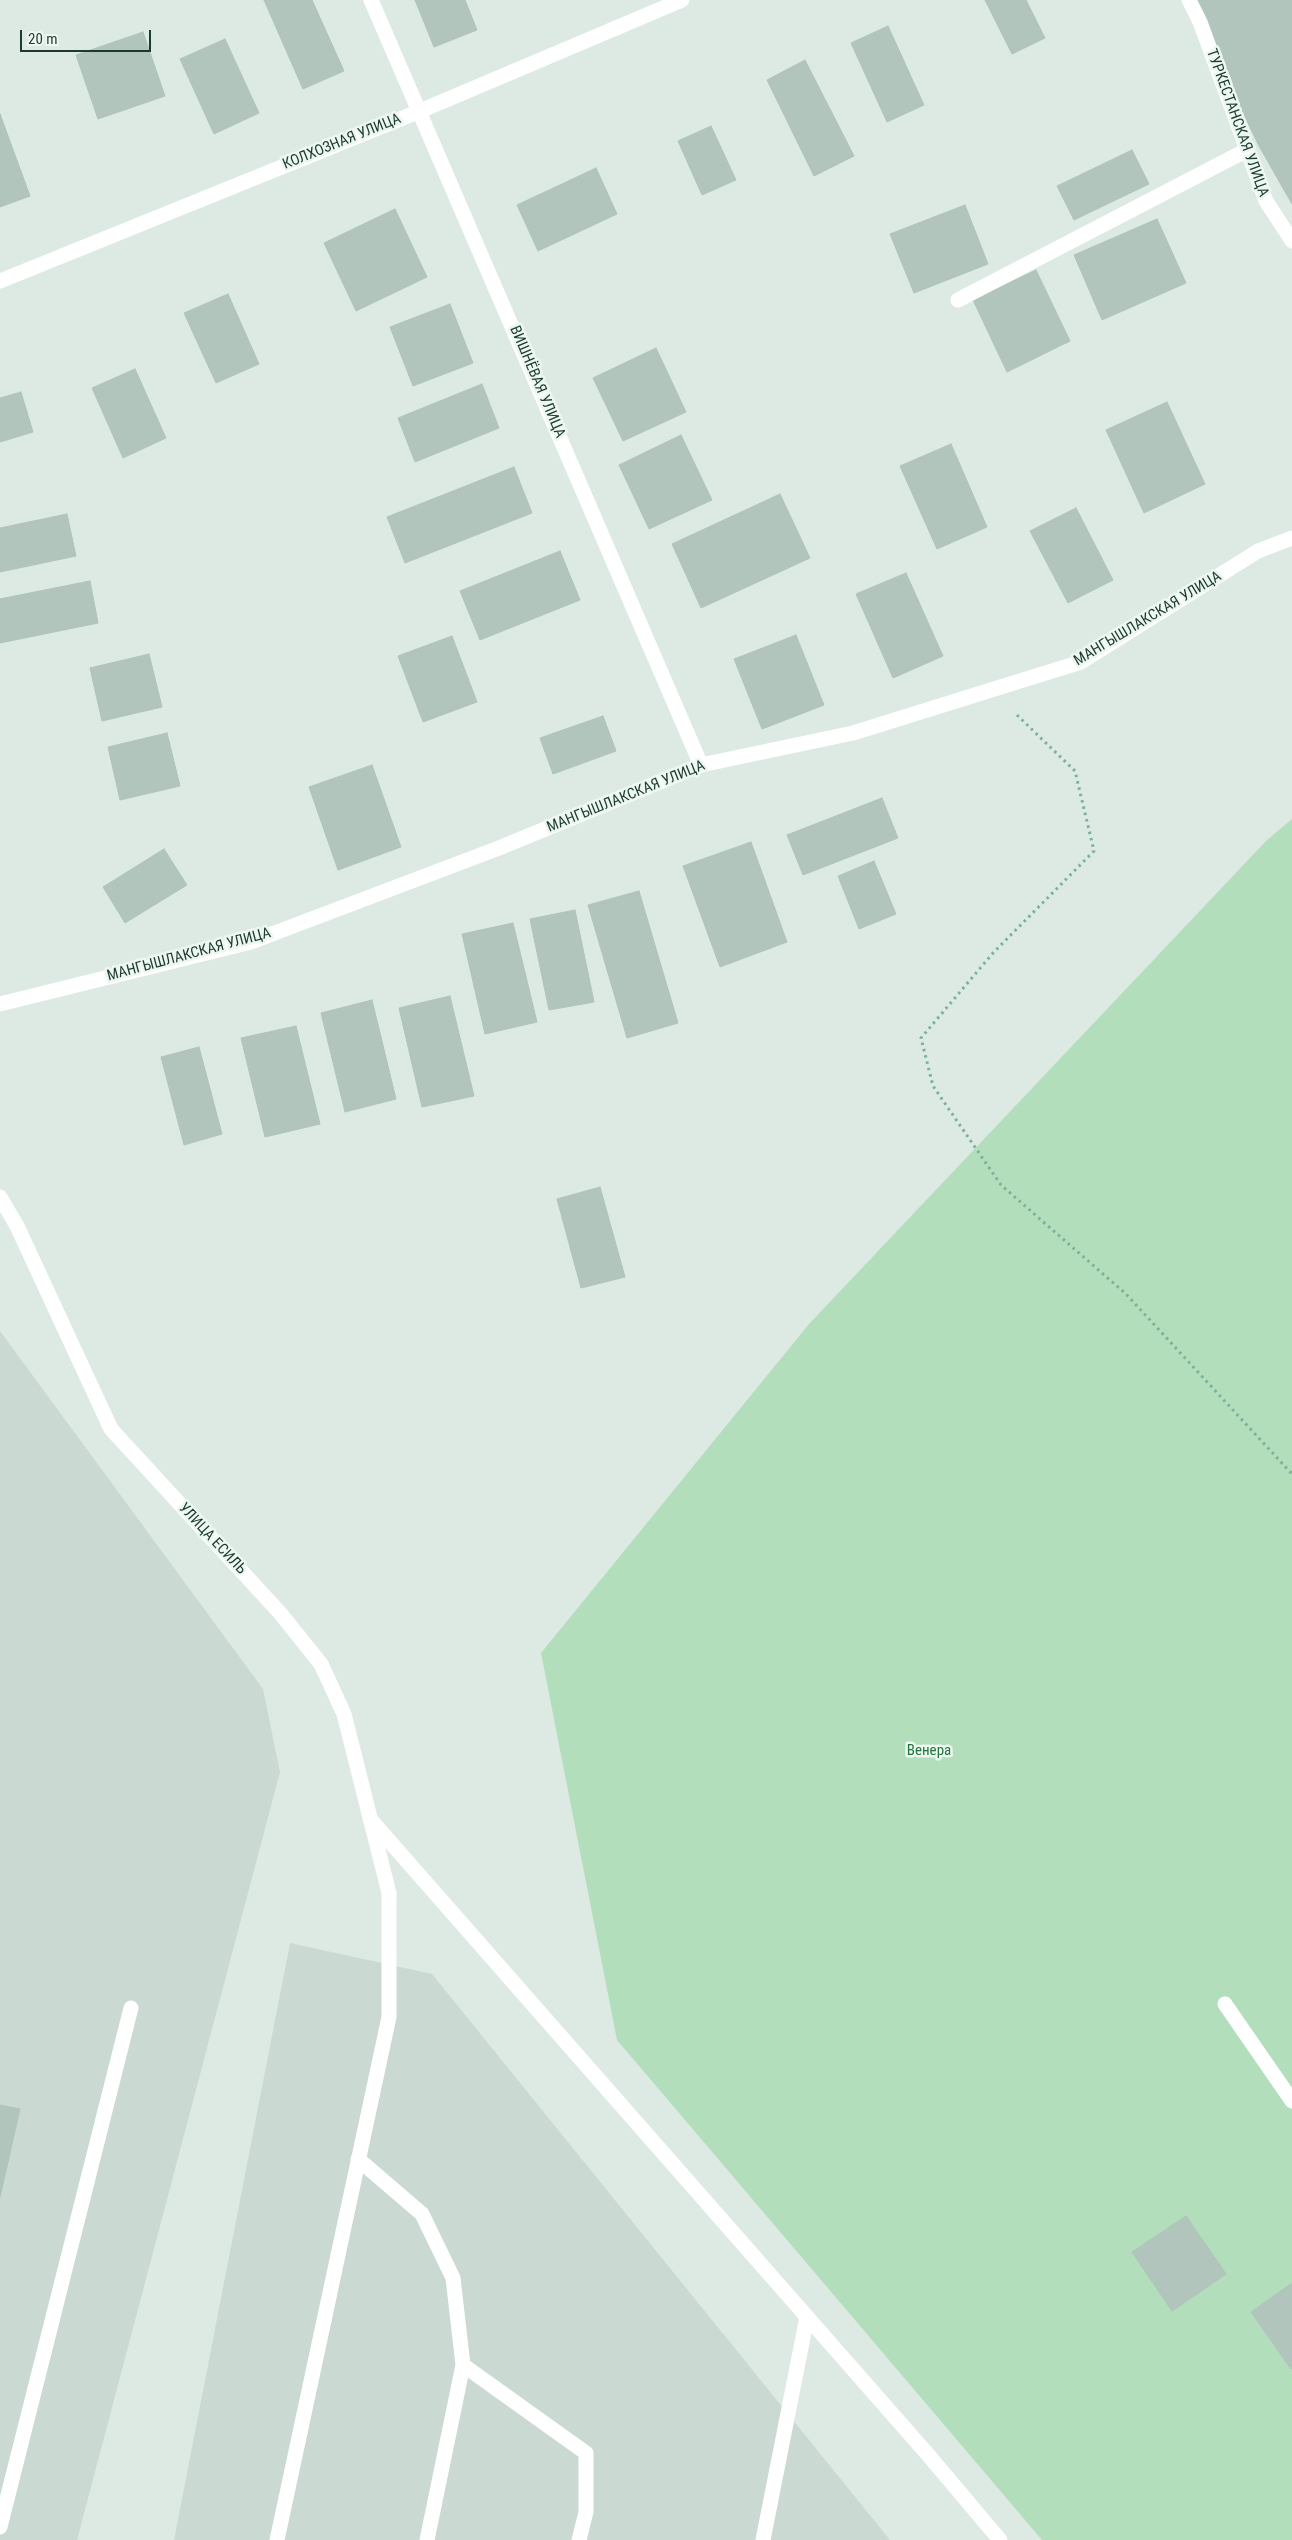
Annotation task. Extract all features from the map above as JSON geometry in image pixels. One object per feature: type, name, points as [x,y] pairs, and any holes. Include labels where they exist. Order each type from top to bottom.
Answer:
[{"type":"street","name":"ВИШНЁВАЯ УЛИЦА","points":[[371,0],[700,765]]},
{"type":"street","name":"КОЛХОЗНАЯ УЛИЦА","points":[[0,281],[420,111],[682,0]]},
{"type":"street","name":"ТУРКЕСТАНСКАЯ УЛИЦА","points":[[1189,0],[1200,22],[1266,201],[1292,241]]},
{"type":"street","points":[[958,300],[1247,150]]},
{"type":"street","name":"МАНГЫШЛАКСКАЯ УЛИЦА","points":[[0,1004],[251,942],[499,848],[700,765],[853,733],[1081,662],[1258,551],[1292,538]]},
{"type":"street","name":"УЛИЦА ЕСИЛЬ","points":[[0,1197],[17,1226],[111,1429],[280,1613],[321,1664],[344,1714],[389,1893],[389,2017],[278,2540]]},
{"type":"street","points":[[370,1819],[1000,2540]]},
{"type":"street","points":[[1225,2004],[1292,2101]]},
{"type":"street","points":[[0,2527],[131,2008]]},
{"type":"street","points":[[358,2159],[422,2214],[453,2278],[463,2365],[427,2540]]},
{"type":"street","points":[[763,2540],[807,2317]]},
{"type":"street","points":[[463,2365],[586,2453],[586,2512],[579,2540]]},
{"type":"path","points":[[992,690],[1075,771],[1094,851],[993,953],[921,1038],[933,1086],[1001,1185],[1126,1294],[1292,1474]]},
{"type":"shaded area","points":[[0,1331],[263,1689],[280,1772],[77,2540],[0,2540]]},
{"type":"shaded area","points":[[290,1943],[432,1974],[890,2540],[174,2540]]},
{"type":"green space","name":"Венера","points":[[1292,819],[1292,2540],[1042,2540],[617,2040],[541,1653],[809,1324],[1266,841]]},
{"type":"building","points":[[264,0],[312,0],[344,71],[303,89]]},
{"type":"building","points":[[415,0],[465,0],[477,30],[434,47]]},
{"type":"building","points":[[985,0],[1026,0],[1045,38],[1012,54]]},
{"type":"building","points":[[1189,0],[1292,0],[1292,204],[1259,146]]},
{"type":"building","points":[[888,26],[924,105],[887,122],[851,43]]},
{"type":"building","points":[[143,32],[165,96],[98,119],[76,55]]},
{"type":"building","points":[[225,39],[259,113],[214,134],[180,59]]},
{"type":"building","points":[[805,60],[854,156],[814,176],[767,80]]},
{"type":"building","points":[[0,114],[30,196],[0,207]]},
{"type":"building","points":[[711,126],[736,180],[702,195],[678,141]]},
{"type":"building","points":[[1132,150],[1149,184],[1074,220],[1057,186]]},
{"type":"building","points":[[596,168],[617,214],[538,251],[517,205]]},
{"type":"building","points":[[965,205],[988,264],[914,293],[890,234]]},
{"type":"building","points":[[395,209],[427,277],[356,311],[324,243]]},
{"type":"building","points":[[1157,219],[1186,283],[1102,320],[1074,255]]},
{"type":"building","points":[[1036,270],[1070,341],[1007,372],[973,300]]},
{"type":"building","points":[[228,294],[259,364],[216,383],[184,313]]},
{"type":"building","points":[[450,304],[473,363],[413,386],[390,327]]},
{"type":"building","points":[[656,348],[686,412],[623,441],[593,378]]},
{"type":"building","points":[[135,369],[166,438],[123,458],[92,388]]},
{"type":"building","points":[[482,384],[499,428],[415,462],[398,418]]},
{"type":"building","points":[[21,392],[33,432],[0,442],[0,398]]},
{"type":"building","points":[[1167,402],[1205,484],[1144,513],[1106,430]]},
{"type":"building","points":[[681,435],[712,500],[649,529],[619,465]]},
{"type":"building","points":[[951,444],[987,527],[937,549],[900,466]]},
{"type":"building","points":[[514,467],[532,513],[405,563],[387,517]]},
{"type":"building","points":[[780,494],[810,558],[701,608],[672,544]]},
{"type":"building","points":[[1076,508],[1113,580],[1068,603],[1030,531]]},
{"type":"building","points":[[67,514],[76,556],[0,572],[0,528]]},
{"type":"building","points":[[560,551],[580,600],[480,640],[460,591]]},
{"type":"building","points":[[906,573],[943,656],[893,678],[856,594]]},
{"type":"building","points":[[90,581],[98,623],[0,643],[0,599]]},
{"type":"building","points":[[796,635],[824,705],[762,729],[734,659]]},
{"type":"building","points":[[452,636],[477,702],[423,722],[398,656]]},
{"type":"building","points":[[149,654],[162,707],[102,721],[90,668]]},
{"type":"building","points":[[603,716],[616,751],[553,774],[540,738]]},
{"type":"building","points":[[167,733],[180,786],[120,800],[108,747]]},
{"type":"building","points":[[372,765],[401,847],[338,870],[309,787]]},
{"type":"building","points":[[882,798],[898,838],[803,875],[787,835]]},
{"type":"building","points":[[751,842],[787,942],[720,967],[683,866]]},
{"type":"building","points":[[164,849],[187,885],[125,923],[103,887]]},
{"type":"building","points":[[874,861],[896,914],[859,929],[838,876]]},
{"type":"building","points":[[639,891],[678,1023],[627,1038],[588,905]]},
{"type":"building","points":[[575,910],[594,1002],[549,1010],[530,919]]},
{"type":"building","points":[[513,923],[537,1022],[485,1034],[462,934]]},
{"type":"building","points":[[450,996],[474,1096],[422,1107],[399,1008]]},
{"type":"building","points":[[372,1000],[396,1099],[345,1112],[321,1013]]},
{"type":"building","points":[[296,1026],[320,1124],[265,1137],[241,1038]]},
{"type":"building","points":[[199,1047],[222,1134],[184,1145],[161,1057]]},
{"type":"building","points":[[600,1187],[625,1277],[581,1288],[557,1199]]},
{"type":"building","points":[[0,2105],[20,2109],[0,2197]]},
{"type":"building","points":[[1186,2216],[1226,2274],[1172,2311],[1132,2252]]},
{"type":"building","points":[[1292,2283],[1292,2368],[1291,2369],[1251,2312]]}]
